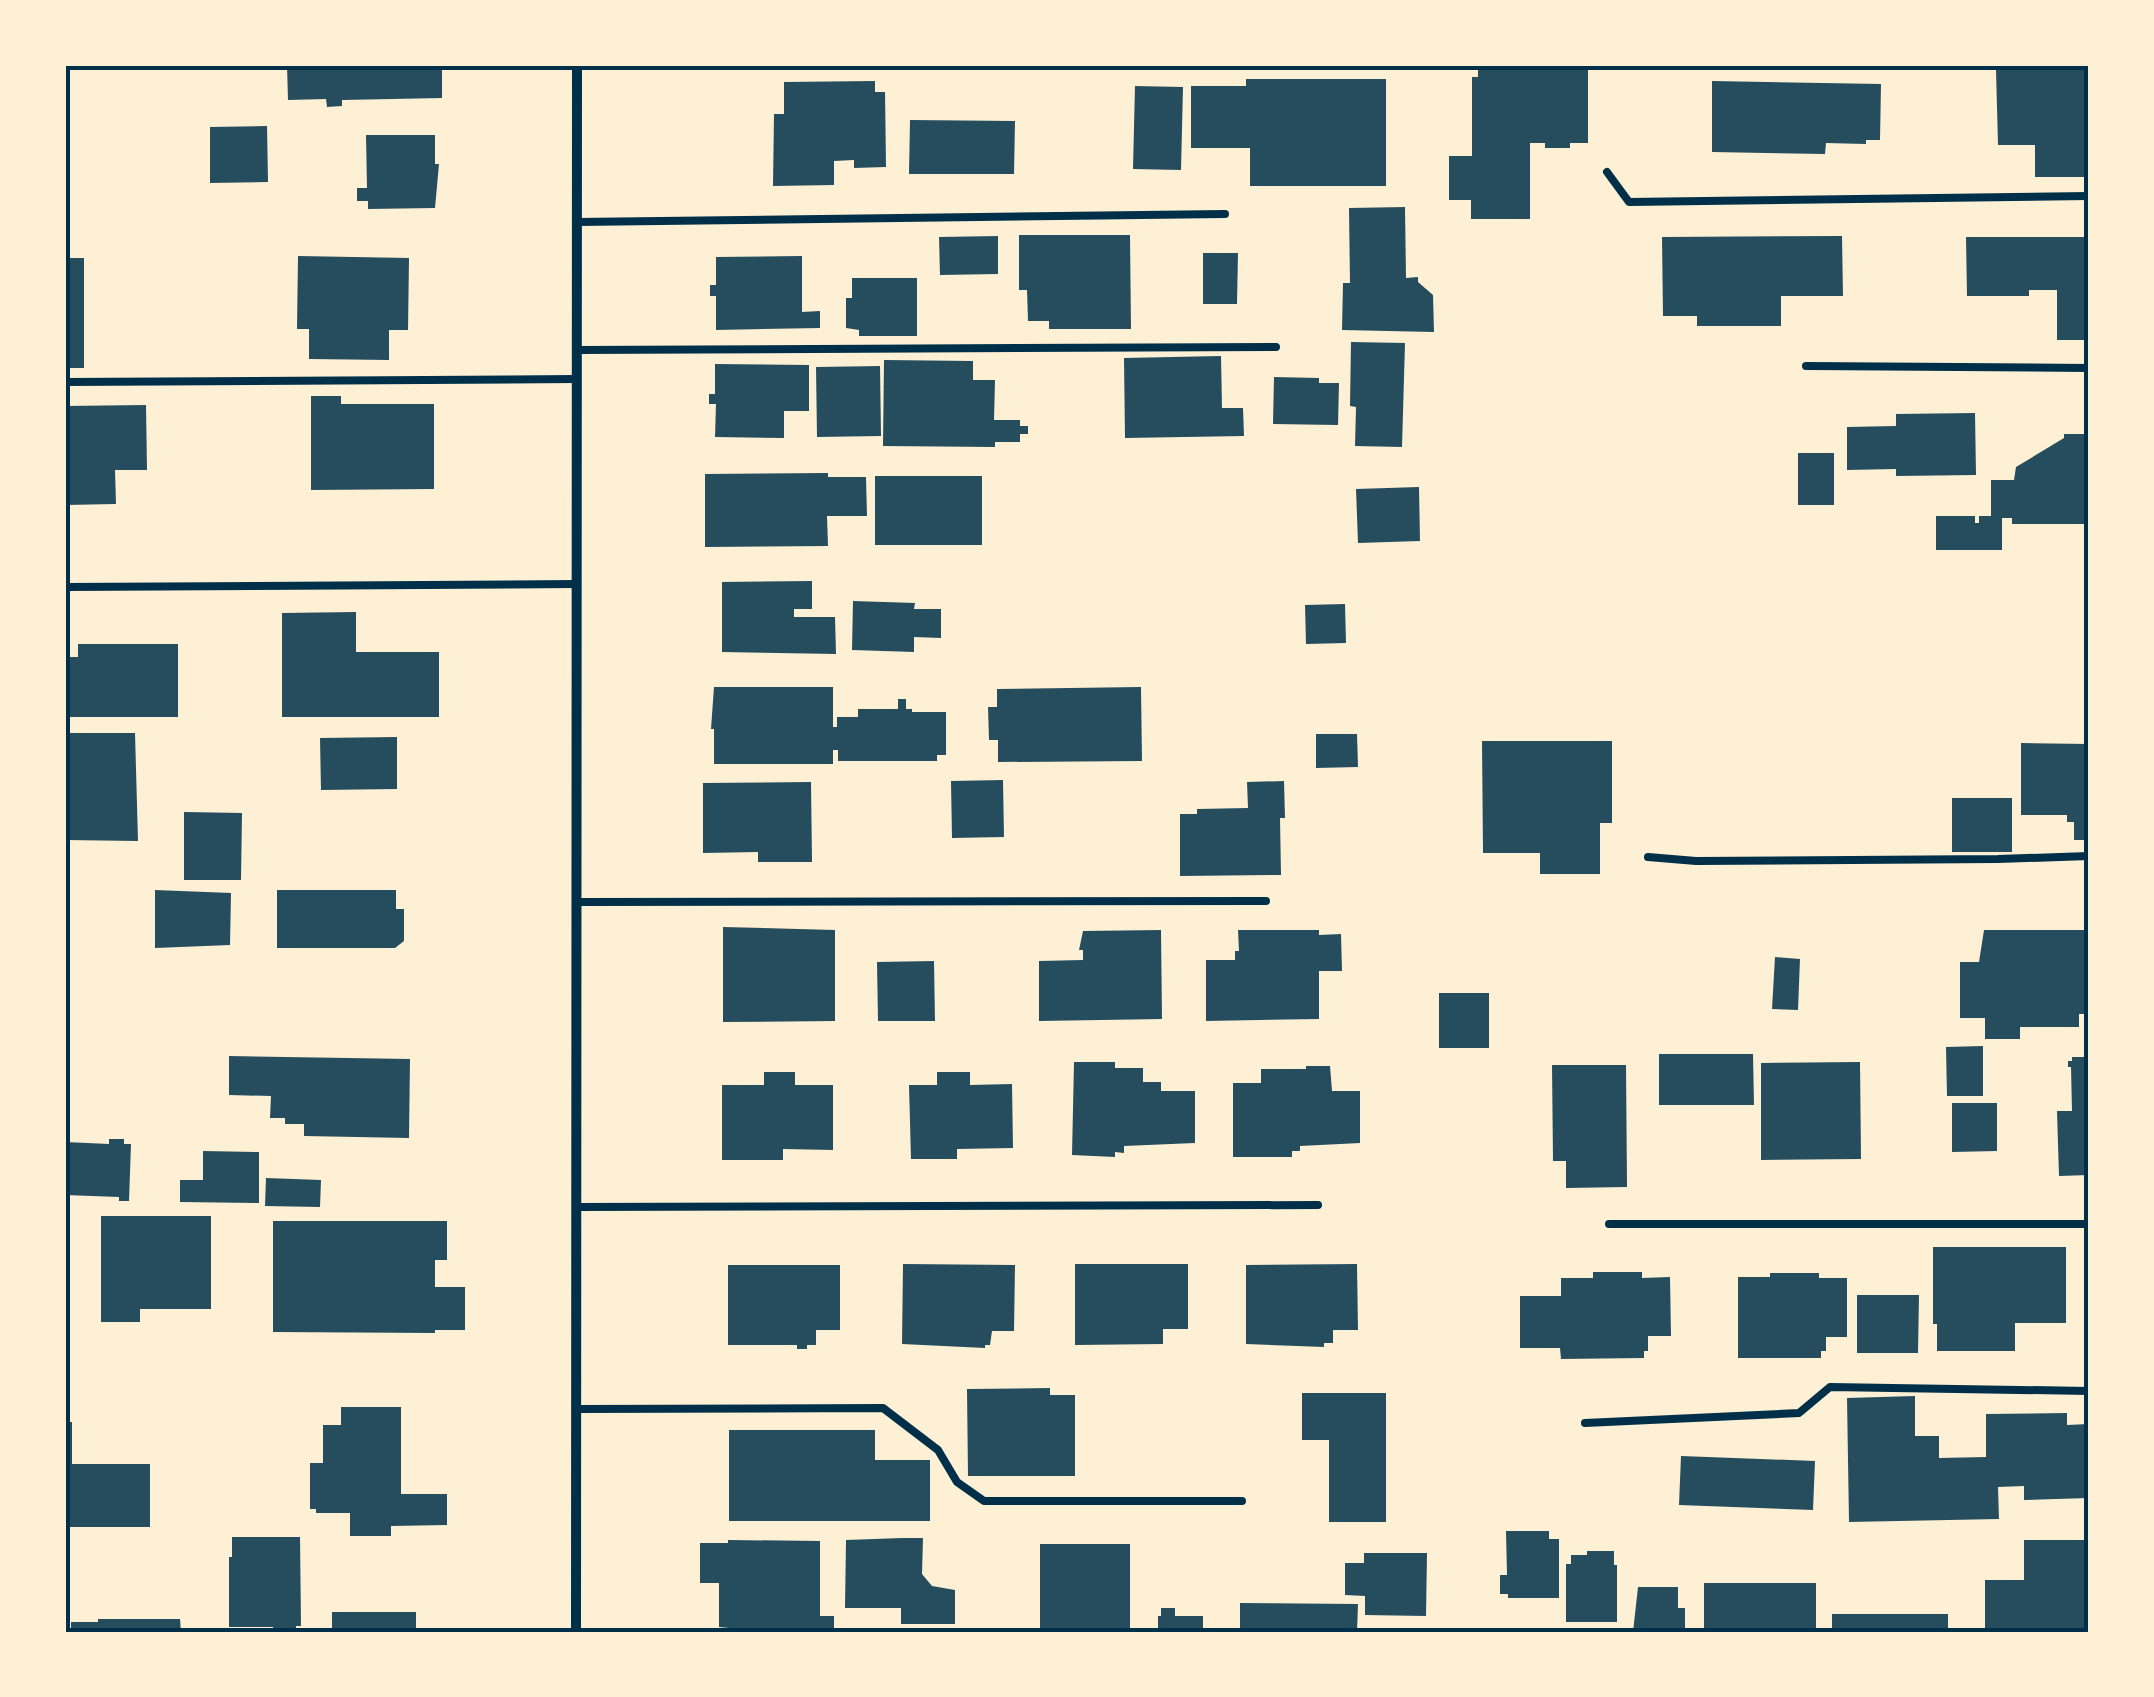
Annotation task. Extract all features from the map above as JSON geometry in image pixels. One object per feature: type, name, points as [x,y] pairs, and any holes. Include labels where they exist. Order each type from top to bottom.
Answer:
[{"type":"street","points":[[576,1632],[577,65]]},
{"type":"lane","points":[[1608,172],[1629,202],[2089,196]]},
{"type":"lane","points":[[577,222],[1225,214]]},
{"type":"lane","points":[[577,350],[1276,347]]},
{"type":"lane","points":[[1806,366],[2089,368]]},
{"type":"lane","points":[[65,382],[577,380]]},
{"type":"lane","points":[[65,587],[577,584]]},
{"type":"lane","points":[[1648,857],[1732,861],[2089,856]]},
{"type":"lane","points":[[577,902],[1266,901]]},
{"type":"lane","points":[[576,1207],[1318,1205]]},
{"type":"lane","points":[[1609,1224],[2089,1224]]},
{"type":"lane","points":[[1584,1423],[1799,1414],[1830,1387],[2089,1391]]},
{"type":"lane","points":[[576,1409],[883,1408],[938,1450],[957,1482],[984,1500],[1242,1500]]},
{"type":"building","points":[[287,65],[442,65],[442,98],[342,100],[342,106],[327,107],[326,99],[288,100]]},
{"type":"building","points":[[1478,65],[1588,68],[1588,143],[1545,148],[1545,143],[1530,143],[1530,219],[1471,219],[1471,200],[1449,200],[1449,156],[1472,156],[1472,77],[1478,77]]},
{"type":"building","points":[[1996,70],[2089,70],[2089,177],[2035,177],[2035,145],[1998,145]]},
{"type":"building","points":[[1246,79],[1386,79],[1386,186],[1250,186],[1250,148],[1191,148],[1191,86],[1246,86]]},
{"type":"building","points":[[875,81],[875,92],[885,92],[886,167],[854,168],[854,160],[834,161],[834,185],[773,186],[774,114],[784,114],[784,82]]},
{"type":"building","points":[[1712,81],[1881,84],[1880,140],[1866,140],[1866,144],[1826,143],[1825,154],[1712,152]]},
{"type":"building","points":[[1135,86],[1183,87],[1181,170],[1133,169]]},
{"type":"building","points":[[910,120],[1015,121],[1014,174],[909,174]]},
{"type":"building","points":[[267,126],[268,182],[210,183],[210,127]]},
{"type":"building","points":[[366,135],[435,135],[435,164],[439,164],[435,208],[368,209],[368,201],[357,201],[357,188],[367,188]]},
{"type":"building","points":[[1405,207],[1406,278],[1418,277],[1418,282],[1433,295],[1434,332],[1342,330],[1343,283],[1350,283],[1349,208]]},
{"type":"building","points":[[1019,235],[1130,235],[1131,329],[1049,329],[1049,321],[1028,321],[1027,290],[1019,290]]},
{"type":"building","points":[[998,236],[998,274],[940,275],[939,237]]},
{"type":"building","points":[[1842,236],[1843,296],[1781,296],[1781,326],[1697,326],[1697,316],[1663,316],[1662,237]]},
{"type":"building","points":[[1966,237],[2089,237],[2089,340],[2057,340],[2057,290],[2029,290],[2029,296],[1967,296]]},
{"type":"building","points":[[1203,253],[1238,253],[1237,304],[1203,304]]},
{"type":"building","points":[[298,256],[409,258],[408,330],[389,330],[389,360],[309,359],[309,329],[297,329]]},
{"type":"building","points":[[802,256],[802,312],[820,311],[820,328],[716,330],[716,296],[710,296],[710,285],[716,285],[716,257]]},
{"type":"building","points":[[65,258],[84,258],[84,368],[65,368]]},
{"type":"building","points":[[852,278],[917,278],[917,336],[859,336],[859,330],[846,328],[846,298],[852,298]]},
{"type":"building","points":[[1351,342],[1405,343],[1402,447],[1355,446],[1356,407],[1350,406]]},
{"type":"building","points":[[1221,356],[1222,408],[1243,408],[1244,436],[1125,438],[1124,358]]},
{"type":"building","points":[[884,360],[973,361],[973,380],[995,380],[994,420],[1020,420],[1020,426],[1028,426],[1028,434],[1020,434],[1020,442],[995,442],[995,447],[883,446]]},
{"type":"building","points":[[715,364],[809,365],[809,411],[784,411],[784,438],[715,437],[716,404],[709,404],[709,394],[715,394]]},
{"type":"building","points":[[880,366],[881,436],[817,437],[816,367]]},
{"type":"building","points":[[1274,377],[1319,378],[1319,383],[1339,383],[1338,425],[1273,424]]},
{"type":"building","points":[[311,396],[341,396],[341,404],[434,404],[434,489],[311,490]]},
{"type":"building","points":[[146,405],[147,470],[115,470],[116,504],[65,505],[65,406]]},
{"type":"building","points":[[1975,413],[1976,475],[1896,476],[1896,469],[1847,470],[1847,427],[1896,426],[1896,414]]},
{"type":"building","points":[[2064,434],[2089,434],[2089,524],[2012,524],[2012,518],[2002,518],[2002,550],[1936,550],[1936,516],[1975,516],[1975,523],[1979,523],[1979,516],[1991,516],[1991,480],[2014,480],[2016,467],[2064,438]]},
{"type":"building","points":[[1798,453],[1834,453],[1834,505],[1798,505]]},
{"type":"building","points":[[828,473],[828,477],[866,477],[867,516],[827,516],[828,546],[705,547],[705,474]]},
{"type":"building","points":[[875,476],[982,476],[982,545],[875,545]]},
{"type":"building","points":[[1419,487],[1420,541],[1358,543],[1356,489]]},
{"type":"building","points":[[812,581],[812,609],[794,609],[794,617],[835,617],[836,654],[722,652],[722,582]]},
{"type":"building","points":[[853,601],[915,603],[914,609],[941,609],[941,638],[914,637],[914,652],[852,650]]},
{"type":"building","points":[[1345,604],[1346,643],[1306,644],[1305,605]]},
{"type":"building","points":[[356,612],[356,652],[439,652],[439,717],[282,717],[282,613]]},
{"type":"building","points":[[78,644],[178,644],[178,717],[65,717],[65,657],[78,657]]},
{"type":"building","points":[[714,687],[833,687],[833,727],[837,727],[837,717],[858,717],[858,709],[898,709],[898,699],[906,699],[906,709],[912,712],[946,712],[946,755],[937,755],[937,761],[838,761],[838,750],[833,750],[833,764],[714,764]]},
{"type":"building","points":[[1141,687],[1142,761],[998,762],[998,740],[989,740],[988,707],[997,707],[997,689]]},
{"type":"building","points":[[65,733],[135,733],[138,841],[65,840]]},
{"type":"building","points":[[1316,734],[1357,734],[1358,767],[1316,768]]},
{"type":"building","points":[[397,737],[397,789],[321,790],[320,738]]},
{"type":"building","points":[[1482,741],[1612,741],[1612,823],[1600,823],[1600,874],[1540,874],[1540,853],[1483,853]]},
{"type":"building","points":[[2021,743],[2089,744],[2089,840],[2074,840],[2074,822],[2067,822],[2067,815],[2021,815]]},
{"type":"building","points":[[1003,780],[1004,837],[952,838],[951,781]]},
{"type":"building","points":[[1284,781],[1281,875],[1180,876],[1180,814],[1197,814],[1197,809],[1248,808],[1247,782]]},
{"type":"building","points":[[811,782],[812,862],[758,862],[758,852],[703,853],[703,783]]},
{"type":"building","points":[[1952,798],[2012,798],[2012,852],[1952,852]]},
{"type":"building","points":[[184,812],[242,813],[241,880],[184,880]]},
{"type":"building","points":[[155,890],[231,893],[230,945],[155,948]]},
{"type":"building","points":[[277,890],[396,890],[396,909],[404,909],[404,941],[395,948],[277,948]]},
{"type":"building","points":[[723,927],[835,930],[835,1021],[723,1022]]},
{"type":"building","points":[[1161,930],[1162,1019],[1039,1021],[1039,961],[1083,960],[1083,950],[1079,950],[1083,931]]},
{"type":"building","points":[[1238,930],[1319,930],[1319,935],[1341,934],[1342,971],[1319,971],[1319,1019],[1206,1021],[1206,960],[1235,960],[1235,951],[1239,951]]},
{"type":"building","points":[[1984,930],[2089,930],[2089,1014],[2079,1014],[2079,1027],[2020,1027],[2020,1039],[1985,1039],[1985,1018],[1960,1018],[1960,962],[1979,962]]},
{"type":"building","points":[[1775,957],[1800,959],[1798,1010],[1772,1009]]},
{"type":"building","points":[[934,961],[935,1021],[878,1021],[877,962]]},
{"type":"building","points":[[1439,993],[1489,993],[1489,1048],[1439,1048]]},
{"type":"building","points":[[1983,1046],[1983,1096],[1947,1096],[1946,1047]]},
{"type":"building","points":[[1659,1054],[1753,1054],[1754,1105],[1659,1105]]},
{"type":"building","points":[[229,1056],[410,1059],[409,1138],[304,1136],[304,1124],[285,1124],[285,1118],[270,1118],[271,1096],[229,1095]]},
{"type":"building","points":[[2072,1057],[2089,1057],[2089,1175],[2059,1176],[2057,1111],[2072,1111],[2068,1061]]},
{"type":"building","points":[[1074,1062],[1115,1062],[1115,1068],[1143,1068],[1143,1082],[1161,1082],[1161,1091],[1195,1091],[1195,1143],[1124,1146],[1124,1153],[1115,1152],[1115,1157],[1072,1155]]},
{"type":"building","points":[[1860,1062],[1861,1159],[1761,1160],[1761,1063]]},
{"type":"building","points":[[1552,1065],[1626,1065],[1627,1187],[1566,1188],[1566,1161],[1553,1161]]},
{"type":"building","points":[[1330,1066],[1332,1091],[1360,1091],[1360,1143],[1300,1146],[1300,1151],[1292,1151],[1292,1157],[1233,1157],[1233,1083],[1261,1083],[1261,1069]]},
{"type":"building","points":[[764,1072],[795,1072],[795,1085],[833,1085],[833,1150],[783,1149],[783,1160],[722,1160],[722,1085],[764,1085]]},
{"type":"building","points":[[937,1072],[970,1072],[970,1085],[1012,1084],[1013,1148],[957,1149],[957,1159],[911,1159],[909,1085],[937,1085]]},
{"type":"building","points":[[1952,1103],[1997,1103],[1997,1151],[1952,1152]]},
{"type":"building","points":[[109,1139],[124,1139],[124,1144],[131,1144],[129,1201],[119,1201],[119,1197],[65,1195],[65,1142],[109,1144]]},
{"type":"building","points":[[203,1151],[259,1152],[259,1203],[180,1202],[180,1180],[203,1180]]},
{"type":"building","points":[[266,1178],[321,1180],[320,1207],[265,1206]]},
{"type":"building","points":[[101,1216],[211,1216],[211,1309],[140,1309],[140,1322],[101,1322]]},
{"type":"building","points":[[273,1221],[447,1221],[447,1260],[435,1260],[435,1287],[465,1287],[465,1330],[273,1332]]},
{"type":"building","points":[[1933,1247],[2066,1247],[2066,1323],[2015,1323],[2015,1351],[1937,1351]]},
{"type":"building","points":[[903,1264],[1015,1265],[1014,1331],[992,1331],[990,1345],[985,1348],[902,1344]]},
{"type":"building","points":[[1075,1264],[1188,1264],[1188,1329],[1163,1329],[1163,1344],[1075,1345]]},
{"type":"building","points":[[1357,1264],[1358,1330],[1333,1330],[1333,1343],[1324,1343],[1324,1347],[1246,1344],[1246,1265]]},
{"type":"building","points":[[728,1265],[840,1265],[840,1330],[816,1330],[816,1345],[807,1345],[807,1349],[797,1349],[797,1345],[728,1345]]},
{"type":"building","points":[[1593,1272],[1642,1272],[1642,1278],[1670,1277],[1671,1336],[1648,1336],[1644,1358],[1561,1359],[1560,1348],[1520,1348],[1520,1296],[1561,1296],[1561,1278],[1593,1278]]},
{"type":"building","points":[[1770,1273],[1819,1273],[1819,1278],[1847,1278],[1847,1337],[1826,1337],[1826,1351],[1821,1351],[1821,1358],[1738,1358],[1738,1277],[1770,1277]]},
{"type":"building","points":[[1857,1295],[1919,1295],[1918,1353],[1857,1353]]},
{"type":"building","points":[[1050,1388],[1050,1395],[1075,1395],[1075,1476],[968,1476],[967,1389]]},
{"type":"building","points":[[1302,1393],[1386,1393],[1386,1522],[1329,1522],[1329,1440],[1302,1440]]},
{"type":"building","points":[[1915,1396],[1915,1436],[1939,1436],[1939,1458],[1986,1457],[1986,1414],[2067,1413],[2067,1425],[2089,1424],[2089,1498],[2024,1500],[2024,1486],[1998,1487],[1999,1519],[1849,1522],[1847,1398]]},
{"type":"building","points":[[341,1407],[401,1407],[401,1494],[447,1494],[447,1525],[391,1526],[391,1536],[350,1536],[350,1513],[316,1513],[316,1509],[310,1509],[310,1463],[323,1463],[323,1425],[341,1425]]},
{"type":"building","points":[[65,1422],[72,1422],[72,1464],[150,1464],[150,1527],[65,1527]]},
{"type":"building","points":[[729,1430],[875,1430],[875,1460],[930,1460],[930,1521],[729,1521]]},
{"type":"building","points":[[1681,1456],[1815,1461],[1813,1510],[1679,1505]]},
{"type":"building","points":[[1506,1531],[1549,1531],[1549,1539],[1559,1539],[1559,1598],[1508,1598],[1508,1594],[1500,1594],[1500,1575],[1507,1575]]},
{"type":"building","points":[[232,1537],[300,1537],[301,1626],[296,1626],[296,1632],[273,1632],[273,1627],[229,1627]]},
{"type":"building","points":[[923,1538],[922,1574],[932,1586],[955,1590],[955,1624],[901,1624],[901,1608],[845,1608],[846,1540]]},
{"type":"building","points":[[2024,1540],[2089,1540],[2089,1632],[1985,1632],[1985,1580],[2024,1580]]},
{"type":"building","points":[[820,1541],[820,1616],[834,1616],[834,1632],[729,1632],[729,1628],[719,1627],[719,1583],[700,1583],[700,1543]]},
{"type":"building","points":[[1040,1544],[1130,1544],[1130,1632],[1040,1632]]},
{"type":"building","points":[[1587,1551],[1614,1551],[1617,1622],[1566,1622],[1566,1564],[1571,1564],[1571,1555],[1587,1555]]},
{"type":"building","points":[[1364,1553],[1427,1553],[1426,1616],[1365,1615],[1365,1596],[1345,1595],[1345,1563],[1364,1563]]},
{"type":"building","points":[[1704,1583],[1816,1583],[1816,1632],[1704,1632]]},
{"type":"building","points":[[1638,1587],[1678,1587],[1678,1608],[1685,1608],[1685,1632],[1633,1632]]},
{"type":"building","points":[[1240,1603],[1358,1604],[1357,1632],[1240,1632]]},
{"type":"building","points":[[1161,1608],[1175,1608],[1175,1616],[1203,1616],[1203,1632],[1158,1632]]},
{"type":"building","points":[[332,1612],[416,1612],[416,1632],[332,1632]]},
{"type":"building","points":[[1832,1614],[1948,1614],[1948,1632],[1832,1632]]},
{"type":"building","points":[[180,1619],[181,1632],[71,1632],[71,1622]]}]
